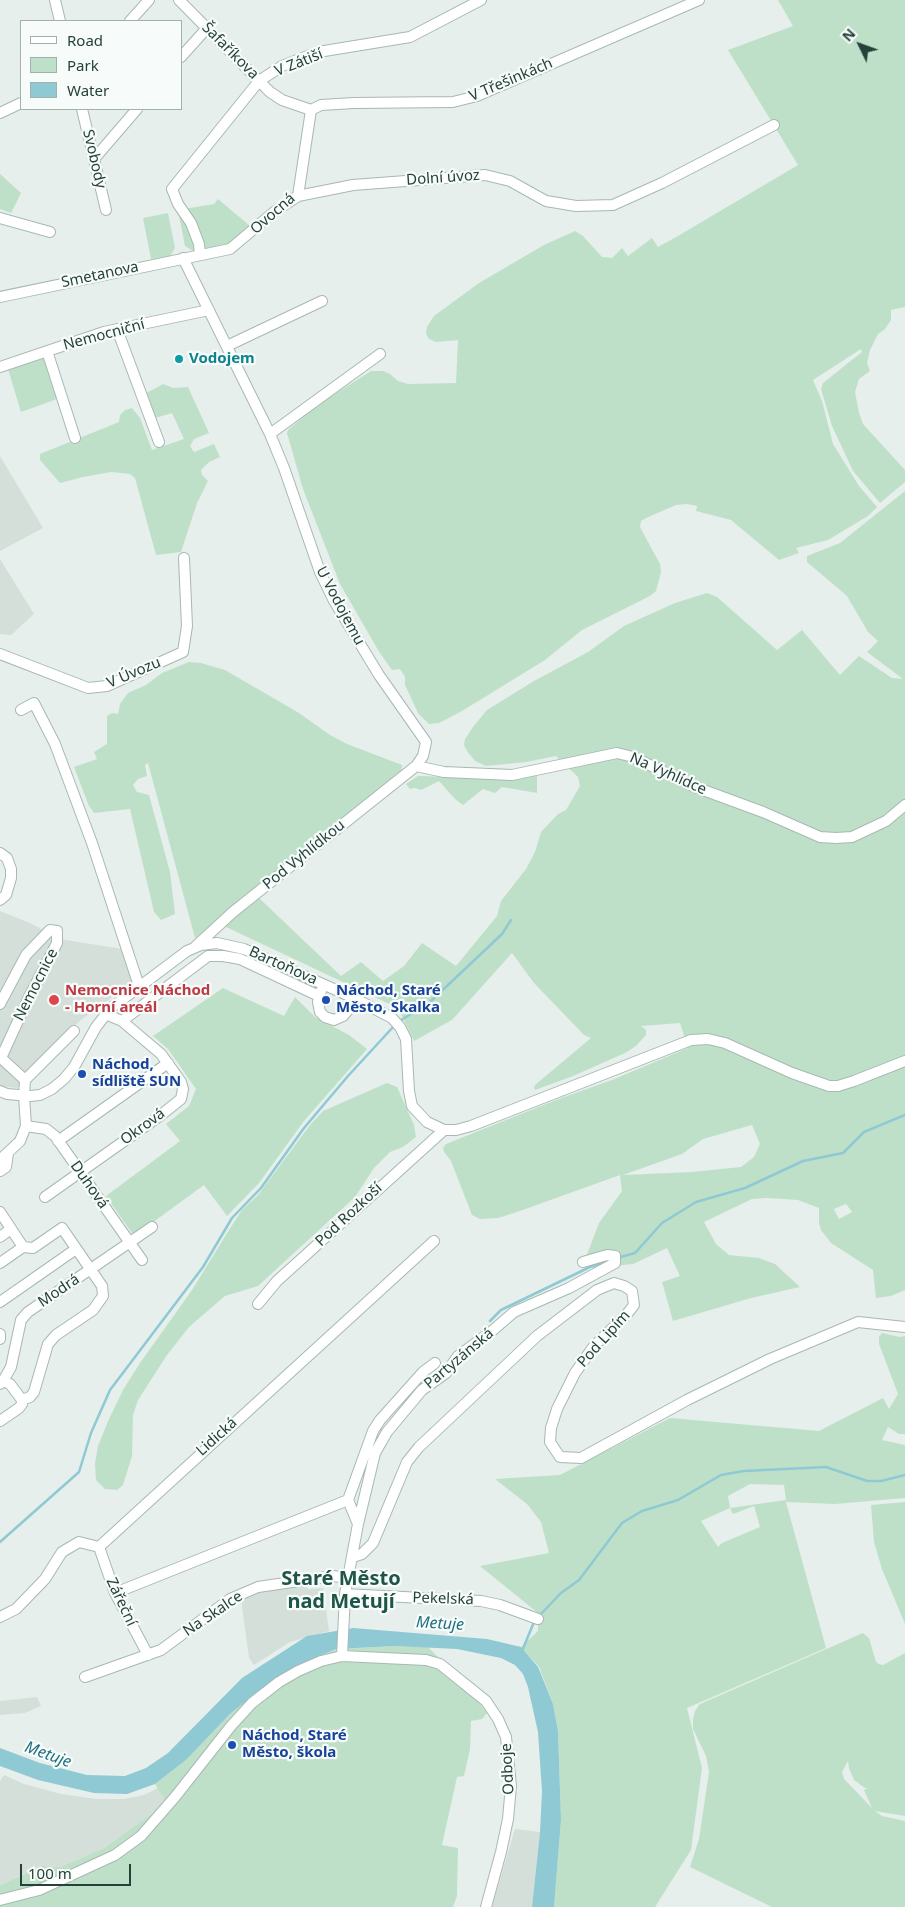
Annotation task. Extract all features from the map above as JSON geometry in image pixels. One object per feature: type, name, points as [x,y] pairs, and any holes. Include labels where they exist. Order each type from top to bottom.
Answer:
[{"type":"street","points":[[55,0],[60,20]]},
{"type":"street","points":[[131,20],[149,0]]},
{"type":"street","name":"Šafaříkova","points":[[179,0],[270,92],[282,100],[311,110]]},
{"type":"street","name":"V Zátiší","points":[[200,254],[199,244],[191,223],[178,204],[172,189],[259,81],[282,66],[318,52],[410,37],[481,0]]},
{"type":"street","name":"V Třešinkách","points":[[311,110],[321,105],[354,102],[453,102],[471,98],[700,0]]},
{"type":"street","points":[[182,56],[206,28]]},
{"type":"street","points":[[0,113],[20,104]]},
{"type":"street","name":"Svobody","points":[[82,110],[106,210]]},
{"type":"street","points":[[94,159],[136,110]]},
{"type":"street","name":"Ovocná","points":[[200,254],[230,249],[274,212],[298,196],[311,110]]},
{"type":"street","name":"Dolní úvoz","points":[[298,196],[353,185],[485,175],[510,181],[546,202],[576,206],[613,205],[662,183],[774,125]]},
{"type":"street","points":[[0,218],[50,232]]},
{"type":"street","name":"Smetanova","points":[[0,297],[200,254]]},
{"type":"street","name":"U Vodojemu","points":[[183,258],[270,434],[284,468],[317,564],[334,601],[379,675],[426,742],[423,756],[416,766]]},
{"type":"street","points":[[227,346],[322,301]]},
{"type":"street","name":"Nemocniční","points":[[0,367],[104,332],[209,310]]},
{"type":"street","points":[[117,329],[159,442]]},
{"type":"street","points":[[47,351],[74,438]]},
{"type":"street","points":[[270,434],[380,354]]},
{"type":"street","name":"V Úvozu","points":[[0,654],[88,688],[107,686],[183,652],[186,626],[184,558]]},
{"type":"street","points":[[21,710],[34,704],[55,744],[92,844],[139,986]]},
{"type":"street","name":"Na Vyhlídce","points":[[416,766],[444,772],[476,775],[512,775],[617,753],[633,757],[694,787],[762,812],[820,837],[852,836],[886,821],[905,805]]},
{"type":"street","name":"Pod Vyhlídkou","points":[[194,948],[233,912],[416,766]]},
{"type":"street","points":[[0,853],[7,858],[11,869],[11,878],[6,895],[0,900]]},
{"type":"street","name":"Nemocnice","points":[[0,1004],[23,960],[50,930],[57,931],[57,943],[0,1058],[22,1077]]},
{"type":"street","name":"Bartoňova","points":[[0,1091],[33,1096],[48,1091],[64,1079],[79,1059],[105,1014],[139,986],[194,948],[217,943],[234,946],[324,984],[385,1013],[394,1020],[406,1039],[409,1091],[412,1106],[427,1122],[444,1130]]},
{"type":"street","points":[[122,1021],[208,956],[240,959],[315,994],[320,1012],[325,1017],[334,1020],[343,1016],[354,998]]},
{"type":"street","points":[[315,994],[324,984]]},
{"type":"street","name":"Okrová","points":[[80,1172],[161,1115],[180,1099],[183,1089],[181,1082],[168,1063],[151,1044],[122,1021],[105,1014]]},
{"type":"street","points":[[0,1171],[6,1166],[4,1157],[20,1142],[26,1126],[22,1077],[74,1031]]},
{"type":"street","points":[[444,1130],[456,1130],[471,1126],[675,1045],[699,1039],[725,1042],[792,1073],[829,1086],[838,1086],[854,1081],[905,1061]]},
{"type":"street","points":[[58,1141],[168,1063]]},
{"type":"street","name":"Duhová","points":[[26,1126],[46,1129],[58,1141],[142,1260]]},
{"type":"street","name":"Pod Rozkoší","points":[[258,1304],[278,1282],[444,1130]]},
{"type":"street","points":[[45,1197],[80,1172]]},
{"type":"street","points":[[0,1212],[23,1247]]},
{"type":"street","name":"Modrá","points":[[2,1382],[11,1367],[21,1320],[28,1312],[152,1227]]},
{"type":"street","points":[[0,1263],[23,1247],[33,1248],[62,1228],[102,1286],[103,1296],[93,1310],[56,1335],[48,1344],[34,1392],[30,1397],[22,1400]]},
{"type":"street","points":[[0,1237],[11,1229]]},
{"type":"street","name":"Lidická","points":[[98,1547],[434,1241]]},
{"type":"street","points":[[0,1302],[76,1249]]},
{"type":"street","name":"Partyzánská","points":[[358,1524],[375,1453],[386,1432],[422,1390],[446,1373],[458,1356],[514,1312],[576,1284],[615,1263],[615,1256],[607,1255],[583,1262]]},
{"type":"street","name":"Pod Lipím","points":[[353,1557],[362,1554],[373,1543],[408,1462],[419,1447],[537,1336],[597,1290],[614,1283],[624,1286],[632,1291],[634,1305],[594,1346],[571,1380],[557,1409],[551,1428],[550,1442],[560,1457],[580,1458],[745,1371],[858,1322],[905,1327]]},
{"type":"street","points":[[0,1334],[0,1339]]},
{"type":"street","name":"Partyzánská","points":[[348,1500],[373,1431],[380,1420],[423,1372],[435,1363]]},
{"type":"street","points":[[2,1382],[10,1384],[22,1400]]},
{"type":"street","points":[[0,1421],[20,1408],[22,1400]]},
{"type":"street","points":[[114,1592],[348,1500],[358,1524],[345,1594],[342,1653]]},
{"type":"street","points":[[0,1617],[16,1609],[45,1579],[62,1552],[79,1542],[98,1547]]},
{"type":"street","name":"Zářeční","points":[[98,1547],[114,1592],[148,1655]]},
{"type":"street","name":"Na Skalce","points":[[85,1677],[161,1650],[230,1599],[243,1593],[268,1586],[332,1576],[348,1578]]},
{"type":"street","name":"Pekelská","points":[[345,1594],[481,1601],[500,1605],[538,1619]]},
{"type":"street","name":"Odboje","points":[[0,1900],[39,1890],[115,1855],[141,1836],[175,1797],[230,1726],[252,1703],[279,1682],[298,1671],[342,1653],[426,1660],[440,1664],[486,1701],[498,1719],[506,1737],[511,1786],[508,1819],[503,1844],[486,1907]]},
{"type":"shaded area","points":[[0,456],[43,528],[0,551]]},
{"type":"shaded area","points":[[0,559],[34,614],[11,635],[0,634]]},
{"type":"shaded area","name":"Nemocnice Náchod - Horní areál","points":[[0,911],[30,923],[60,939],[122,949],[135,981],[82,1019],[40,1059],[17,1088],[0,1086]]},
{"type":"shaded area","points":[[307,1585],[308,1589],[323,1588],[329,1631],[290,1642],[254,1665],[249,1658],[240,1592]]},
{"type":"shaded area","points":[[37,1697],[41,1706],[25,1713],[0,1715],[0,1701]]},
{"type":"shaded area","points":[[4,1775],[24,1784],[61,1794],[96,1799],[124,1799],[144,1795],[158,1788],[164,1799],[161,1807],[104,1848],[60,1867],[41,1866],[0,1885],[0,1781]]},
{"type":"shaded area","points":[[515,1829],[540,1832],[532,1907],[492,1907]]},
{"type":"green space","points":[[778,0],[905,0],[905,307],[891,310],[891,320],[885,329],[878,334],[870,350],[867,363],[870,371],[859,379],[855,392],[863,424],[905,470],[905,482],[880,503],[853,471],[832,426],[821,389],[823,383],[862,352],[861,349],[813,380],[822,401],[833,444],[859,486],[877,507],[868,516],[828,540],[796,548],[799,553],[779,560],[731,520],[696,511],[697,506],[687,504],[676,505],[646,518],[641,521],[640,527],[660,564],[661,572],[656,591],[650,596],[582,630],[545,660],[462,711],[439,723],[429,724],[418,713],[405,685],[405,677],[400,669],[392,670],[378,650],[340,584],[303,489],[287,433],[288,430],[316,406],[371,371],[383,371],[398,381],[408,384],[456,383],[458,340],[436,342],[429,339],[426,334],[427,327],[434,316],[479,283],[544,245],[575,231],[583,236],[602,257],[612,258],[622,248],[628,256],[652,238],[658,247],[798,165],[728,50],[793,26]]},
{"type":"green space","points":[[0,174],[21,193],[11,213],[0,209]]},
{"type":"green space","points":[[218,199],[250,226],[231,243],[193,251],[185,246],[178,210],[214,204]]},
{"type":"green space","points":[[168,213],[175,248],[170,256],[151,259],[143,218]]},
{"type":"green space","points":[[45,358],[57,399],[21,412],[8,369]]},
{"type":"green space","points":[[163,384],[173,388],[188,387],[209,433],[194,439],[190,446],[194,452],[214,444],[220,457],[209,462],[201,470],[202,475],[208,481],[197,503],[181,552],[156,555],[135,478],[130,474],[111,472],[60,483],[40,460],[40,454],[119,422],[120,415],[125,410],[132,408],[140,418],[152,450],[184,439],[172,413],[152,419],[143,395]]},
{"type":"green space","points":[[905,491],[905,1290],[891,1296],[876,1298],[873,1270],[831,1243],[821,1230],[819,1208],[798,1200],[752,1199],[704,1222],[716,1244],[729,1255],[759,1258],[775,1264],[800,1287],[751,1298],[673,1321],[662,1282],[680,1276],[667,1248],[633,1264],[604,1267],[598,1270],[583,1265],[599,1223],[622,1191],[620,1175],[498,1218],[480,1219],[472,1215],[451,1161],[443,1148],[446,1144],[612,1080],[688,1048],[680,1023],[641,1026],[646,1030],[646,1035],[636,1046],[625,1053],[573,1076],[535,1090],[535,1085],[591,1038],[584,1035],[534,983],[512,953],[452,1020],[414,1041],[398,1008],[224,926],[259,898],[341,976],[361,962],[383,981],[404,966],[422,943],[456,966],[497,916],[501,901],[526,869],[535,852],[541,832],[558,814],[566,810],[580,786],[578,777],[556,756],[526,762],[486,766],[475,761],[464,745],[465,739],[487,710],[534,681],[588,652],[624,626],[675,603],[707,593],[717,597],[777,650],[802,630],[840,675],[859,656],[892,678],[903,679],[867,652],[878,641],[868,632],[847,596],[807,562],[807,556],[840,543]],"holes":[[[752,1125],[760,1144],[754,1157],[741,1167],[692,1172],[623,1175],[682,1154],[703,1139]],[[846,1204],[852,1212],[839,1219],[834,1209]]]},
{"type":"green space","points":[[189,662],[201,663],[225,670],[299,713],[330,735],[347,744],[402,765],[401,774],[195,938],[148,763],[145,765],[147,776],[138,779],[133,785],[137,792],[149,795],[170,872],[175,914],[161,920],[154,912],[130,809],[94,813],[89,806],[74,767],[97,759],[94,752],[107,744],[107,716],[112,713],[118,714],[120,704],[128,693],[146,685],[162,673]]},
{"type":"green space","points":[[537,774],[537,793],[502,787],[495,793],[483,789],[463,805],[439,781],[421,790],[410,789],[406,784],[418,776],[491,779]]},
{"type":"green space","points":[[223,988],[284,1016],[295,997],[315,1017],[349,1035],[367,1049],[304,1121],[259,1183],[227,1216],[204,1185],[134,1236],[106,1196],[180,1141],[166,1124],[189,1106],[196,1089],[168,1049],[153,1036]]},
{"type":"green space","points":[[387,1083],[397,1087],[414,1125],[416,1137],[403,1147],[390,1152],[374,1168],[355,1197],[258,1286],[225,1296],[189,1327],[167,1355],[138,1400],[133,1415],[132,1456],[123,1485],[117,1490],[105,1489],[96,1480],[95,1463],[98,1446],[123,1390],[192,1290],[242,1210],[258,1195],[310,1125],[323,1111]]},
{"type":"green space","points":[[882,1333],[900,1337],[905,1336],[905,1434],[899,1434],[888,1427],[882,1440],[905,1445],[905,1498],[835,1504],[786,1502],[826,1648],[687,1708],[702,1768],[691,1850],[655,1907],[554,1907],[561,1820],[558,1731],[553,1704],[539,1667],[521,1647],[538,1631],[538,1613],[480,1566],[549,1553],[541,1522],[527,1504],[495,1479],[560,1475],[670,1418],[819,1431],[883,1398],[889,1409],[898,1394],[879,1344],[879,1337]],"holes":[[[750,1484],[784,1485],[786,1500],[730,1508],[728,1496]],[[754,1506],[760,1527],[722,1543],[718,1547],[701,1521],[730,1508],[733,1514]]]},
{"type":"green space","points":[[905,1502],[905,1624],[882,1569],[874,1542],[871,1505]]},
{"type":"green space","points":[[863,1633],[869,1638],[876,1662],[879,1664],[883,1665],[905,1653],[905,1816],[875,1811],[882,1816],[905,1821],[905,1907],[772,1907],[690,1867],[699,1839],[709,1772],[706,1756],[693,1729],[695,1711],[700,1704]],"holes":[[[848,1761],[854,1780],[868,1788],[864,1790],[872,1808],[844,1779],[842,1772]]]},
{"type":"green space","points":[[395,1646],[428,1647],[464,1683],[487,1713],[482,1719],[471,1721],[470,1749],[464,1776],[457,1777],[442,1845],[458,1848],[457,1896],[453,1907],[0,1907],[0,1885],[42,1866],[60,1867],[104,1848],[161,1807],[164,1799],[155,1784],[186,1760],[230,1714],[266,1685],[298,1665],[336,1649]]},
{"type":"water","points":[[353,1628],[487,1639],[521,1647],[538,1667],[553,1704],[558,1731],[561,1820],[554,1907],[532,1907],[540,1832],[542,1791],[538,1732],[528,1687],[523,1674],[515,1665],[501,1658],[457,1649],[395,1646],[336,1649],[298,1665],[266,1685],[230,1714],[186,1760],[155,1784],[127,1794],[94,1793],[38,1780],[0,1766],[0,1748],[40,1763],[87,1775],[125,1776],[146,1768],[168,1753],[242,1678],[307,1636]]},
{"type":"waterway","points":[[398,1022],[430,1002],[502,934],[511,920]]},
{"type":"waterway","points":[[0,1542],[79,1472],[91,1433],[110,1390],[203,1267],[232,1218],[261,1188],[304,1128],[394,1026]]},
{"type":"waterway","points":[[617,1258],[635,1253],[662,1223],[696,1202],[745,1188],[803,1161],[843,1153],[864,1132],[905,1115]]},
{"type":"waterway","points":[[490,1321],[501,1310],[592,1266],[612,1260]]},
{"type":"waterway","points":[[539,1616],[561,1593],[579,1580],[622,1523],[642,1511],[678,1500],[721,1475],[744,1471],[826,1467],[867,1481],[881,1481],[905,1475]]},
{"type":"waterway","points":[[522,1651],[534,1622]]},
{"type":"place","name":"Vodojem","points":[[179,359]]},
{"type":"place","name":"Nemocnice Náchod - Horní areál","points":[[54,1000]]},
{"type":"place","name":"Náchod, Staré Město, Skalka","points":[[326,1000]]},
{"type":"place","name":"Náchod, sídliště SUN","points":[[82,1074]]},
{"type":"place","name":"Náchod, Staré Město, škola","points":[[232,1745]]},
{"type":"district","name":"Staré Město nad Metují","points":[[341,1590]]},
{"type":"water label","name":"Metuje","points":[[440,1624]]},
{"type":"water label","name":"Metuje","points":[[48,1755]]}]
